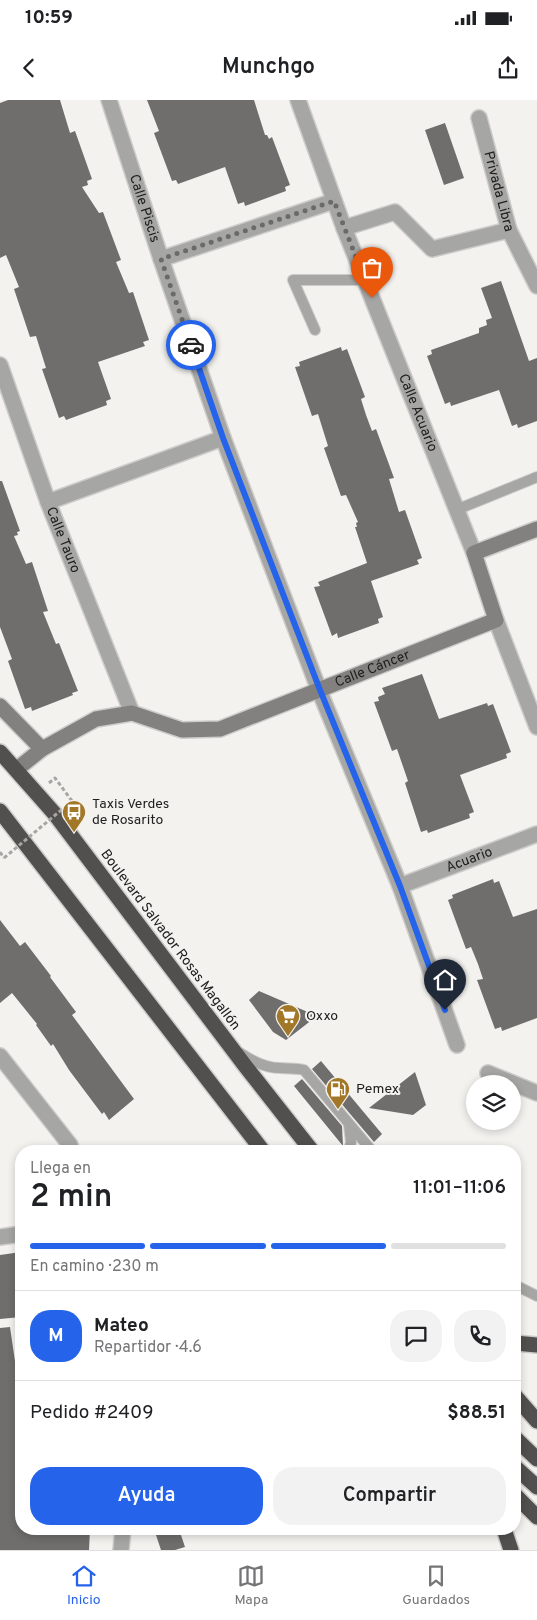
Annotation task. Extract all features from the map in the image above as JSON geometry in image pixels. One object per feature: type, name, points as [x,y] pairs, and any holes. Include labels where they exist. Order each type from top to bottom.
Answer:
[{"type":"highway","name":"Boulevard Salvador Rosas Magallón","points":[[0,752],[54,813],[230,1047],[307,1145]]},
{"type":"highway","points":[[0,811],[258,1145]]},
{"type":"highway","points":[[521,1344],[537,1345]]},
{"type":"highway","points":[[521,1403],[537,1421]]},
{"type":"highway","points":[[521,1444],[537,1459]]},
{"type":"highway","points":[[521,1472],[537,1487]]},
{"type":"highway","points":[[521,1501],[537,1517]]},
{"type":"highway","points":[[506,1535],[511,1550]]},
{"type":"street","name":"Calle Piscis","points":[[109,100],[161,259],[223,438],[320,690],[400,886],[457,1045]]},
{"type":"street","name":"Calle Acuario","points":[[298,100],[364,280],[474,553],[496,620],[537,726]]},
{"type":"street","name":"Privada Libra","points":[[344,228],[395,212],[432,249],[509,230],[479,118]]},
{"type":"street","points":[[161,259],[334,201]]},
{"type":"street","points":[[509,230],[537,286]]},
{"type":"street","name":"Calle Tauro","points":[[0,366],[48,502],[132,713]]},
{"type":"street","points":[[48,502],[223,438]]},
{"type":"street","points":[[474,553],[537,529]]},
{"type":"street","name":"Calle Cáncer","points":[[132,713],[150,721],[182,730],[220,729],[496,620]]},
{"type":"street","points":[[0,706],[42,749]]},
{"type":"street","points":[[17,769],[42,749],[96,719],[132,713]]},
{"type":"street","name":"Acuario","points":[[400,886],[537,834]]},
{"type":"street","points":[[0,1056],[70,1145]]},
{"type":"street","points":[[488,1073],[537,1093]]},
{"type":"street","points":[[0,1237],[15,1235]]},
{"type":"street","points":[[121,1550],[122,1535]]},
{"type":"lane","points":[[314,330],[293,280],[364,280]]},
{"type":"lane","points":[[456,510],[537,477]]},
{"type":"lane","points":[[230,1047],[252,1061],[268,1067],[294,1067],[304,1070],[367,1145]]},
{"type":"lane","points":[[349,1124],[350,1145]]},
{"type":"lane","points":[[521,1288],[537,1296]]},
{"type":"path","points":[[0,852],[4,858],[72,801],[55,778]]},
{"type":"building","points":[[8,100],[60,100],[70,133],[75,131],[92,179],[87,181],[88,185],[82,187],[99,213],[103,212],[121,260],[116,262],[129,293],[133,292],[149,340],[143,342],[145,346],[98,362],[111,399],[106,401],[107,405],[66,420],[64,416],[59,418],[42,369],[46,368],[36,336],[30,337],[14,289],[19,287],[6,255],[0,258],[0,103]]},
{"type":"building","points":[[147,100],[254,100],[265,135],[269,139],[272,137],[290,185],[285,187],[286,191],[245,206],[244,202],[238,204],[225,167],[178,184],[176,180],[172,181],[154,133],[159,131]]},
{"type":"building","points":[[445,123],[464,178],[444,185],[425,130]]},
{"type":"building","points":[[501,281],[529,361],[537,358],[537,421],[518,428],[517,424],[512,426],[499,390],[451,406],[450,402],[445,404],[427,356],[432,354],[431,350],[479,333],[479,328],[487,325],[486,320],[492,318],[481,288]]},
{"type":"building","points":[[341,347],[342,351],[347,349],[365,397],[361,399],[366,415],[372,431],[376,429],[394,478],[389,479],[399,512],[405,510],[422,558],[417,560],[419,564],[371,581],[383,617],[378,619],[379,623],[338,638],[337,633],[332,636],[314,587],[320,586],[318,582],[367,563],[355,527],[357,527],[356,523],[358,522],[346,495],[341,496],[324,448],[328,446],[318,414],[312,416],[295,367],[300,366],[299,362]]},
{"type":"building","points":[[0,481],[2,481],[20,531],[17,532],[18,535],[14,536],[26,564],[32,562],[48,611],[43,612],[56,644],[59,643],[78,691],[72,693],[73,695],[32,711],[31,707],[25,709],[8,661],[12,659],[0,627]]},
{"type":"building","points":[[422,674],[439,719],[487,703],[488,706],[493,704],[511,752],[506,754],[507,758],[460,775],[474,812],[469,814],[470,818],[428,833],[427,830],[421,832],[405,783],[408,781],[397,749],[392,751],[374,702],[379,701],[378,697],[385,694],[382,688]]},
{"type":"building","points":[[493,879],[494,883],[499,881],[513,917],[537,909],[537,1018],[502,1031],[501,1027],[495,1029],[477,980],[483,979],[478,964],[471,947],[466,949],[448,900],[453,898],[452,895]]},
{"type":"building","points":[[0,920],[20,946],[25,942],[51,976],[76,1012],[72,1015],[134,1099],[109,1120],[104,1112],[102,1114],[69,1070],[53,1044],[51,1046],[37,1024],[12,993],[0,1003]]},
{"type":"building","points":[[259,991],[317,1016],[286,1040],[273,1032],[249,1000]]},
{"type":"building","points":[[321,1061],[382,1134],[374,1142],[312,1069]]},
{"type":"building","points":[[415,1072],[426,1105],[413,1115],[369,1108]]},
{"type":"building","points":[[302,1079],[342,1126],[343,1145],[342,1145],[294,1086]]},
{"type":"building","points":[[15,1253],[15,1318],[0,1319],[0,1255]]},
{"type":"building","points":[[10,1327],[15,1361],[15,1535],[90,1535],[89,1550],[0,1550],[0,1328]]},
{"type":"building","points":[[156,1535],[181,1535],[185,1547],[175,1550],[161,1550]]},
{"type":"way so far","points":[[191,345],[161,259],[334,201],[372,298]]},
{"type":"place","name":"Taxis Verdes de Rosarito","points":[[74,833]]},
{"type":"place","name":"Oxxo","points":[[288,1037]]},
{"type":"place","name":"Pemex","points":[[338,1110]]},
{"type":"route","points":[[191,345],[223,438],[320,690],[400,886],[445,1010]]}]
